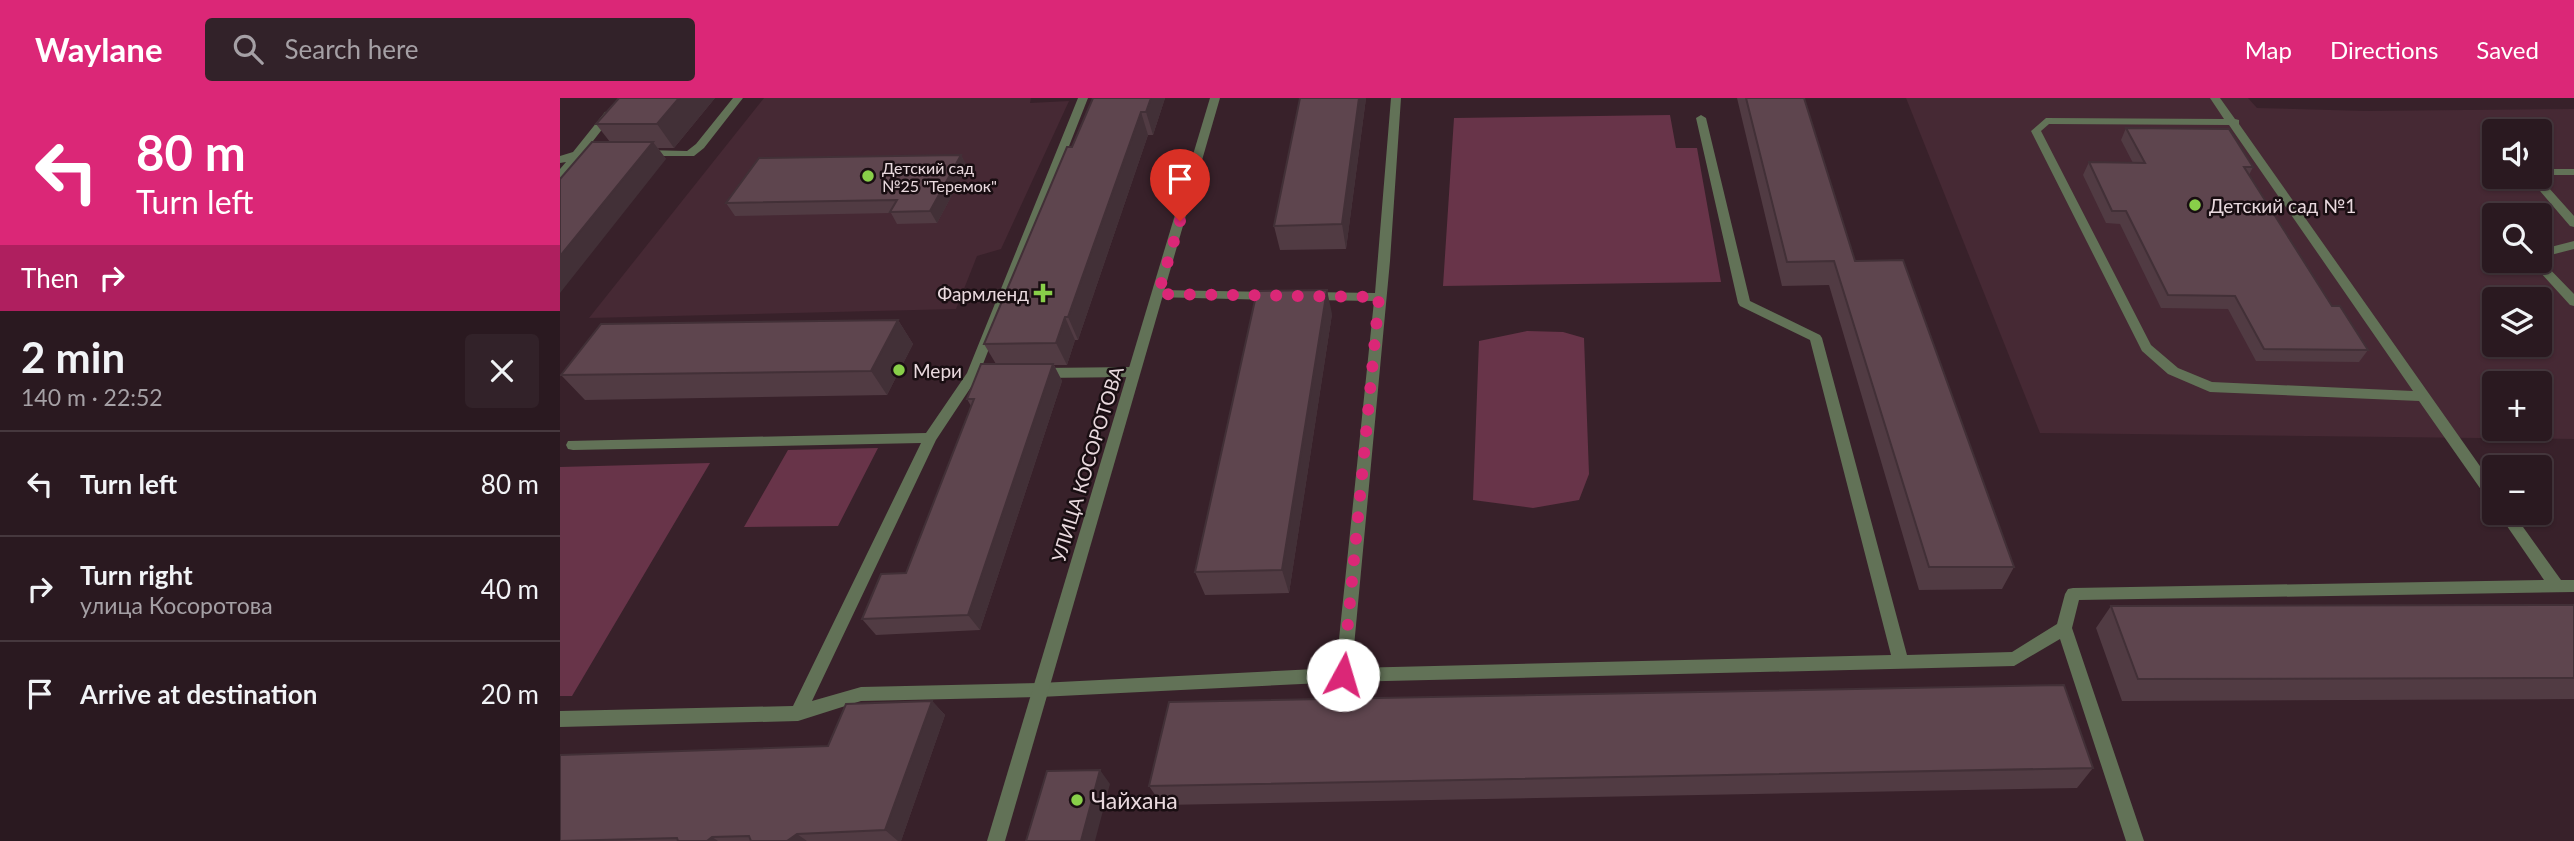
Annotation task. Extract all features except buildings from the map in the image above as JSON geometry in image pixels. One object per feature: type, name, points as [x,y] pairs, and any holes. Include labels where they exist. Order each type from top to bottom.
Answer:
[{"type":"street","points":[[635,153],[690,154],[700,146],[738,98]]},
{"type":"street","points":[[798,713],[930,438],[973,374],[1083,98]]},
{"type":"street","name":"УЛИЦА КОСОРОТОВА","points":[[996,841],[1215,98]]},
{"type":"street","points":[[1343,675],[1396,98]]},
{"type":"street","points":[[2215,98],[2235,122],[2482,480]]},
{"type":"street","points":[[560,176],[619,100]]},
{"type":"street","points":[[1701,118],[1744,303],[1816,338],[1901,663]]},
{"type":"street","points":[[2235,122],[2046,121],[2036,131],[2146,348],[2173,371],[2210,387],[2423,396]]},
{"type":"street","points":[[560,160],[580,153],[608,153]]},
{"type":"street","points":[[2552,172],[2574,172]]},
{"type":"street","points":[[2544,189],[2574,223]]},
{"type":"street","points":[[2552,251],[2574,246]]},
{"type":"street","points":[[2547,273],[2574,302]]},
{"type":"street","points":[[1158,294],[1379,297]]},
{"type":"street","points":[[973,374],[1134,372]]},
{"type":"street","points":[[573,445],[930,438]]},
{"type":"street","points":[[2514,525],[2557,586]]},
{"type":"street","points":[[2135,841],[2064,628],[2073,594],[2574,586]]},
{"type":"street","points":[[560,719],[798,713],[861,694],[1040,690],[1343,675],[2014,659],[2064,628]]},
{"type":"shaded area","name":"Детский сад №25 \"Теремок\"","points":[[764,98],[1031,98],[1030,103],[1069,101],[1001,249],[977,256],[956,309],[589,318]]},
{"type":"shaded area","name":"Детский сад №1","points":[[1906,98],[2248,98],[2257,108],[2365,111],[2574,109],[2574,439],[2552,439],[2552,371],[2482,371],[2482,438],[2040,433]]},
{"type":"shaded area","points":[[1670,115],[1676,148],[1697,148],[1721,282],[1443,286],[1454,118]]},
{"type":"shaded area","points":[[1527,331],[1563,332],[1584,338],[1589,474],[1579,500],[1533,508],[1473,500],[1479,341]]},
{"type":"shaded area","points":[[878,448],[838,526],[744,527],[788,450]]},
{"type":"shaded area","points":[[710,463],[572,696],[560,696],[560,467]]},
{"type":"place","name":"Детский сад №25 \"Теремок\"","points":[[868,176]]},
{"type":"place","name":"Детский сад №1","points":[[2195,205]]},
{"type":"place","name":"Фармленд","points":[[1043,293]]},
{"type":"place","name":"Мери","points":[[899,370]]},
{"type":"place","name":"Чайхана","points":[[1077,800]]},
{"type":"route","points":[[1180,221],[1158,294],[1379,297],[1343,675]]}]
